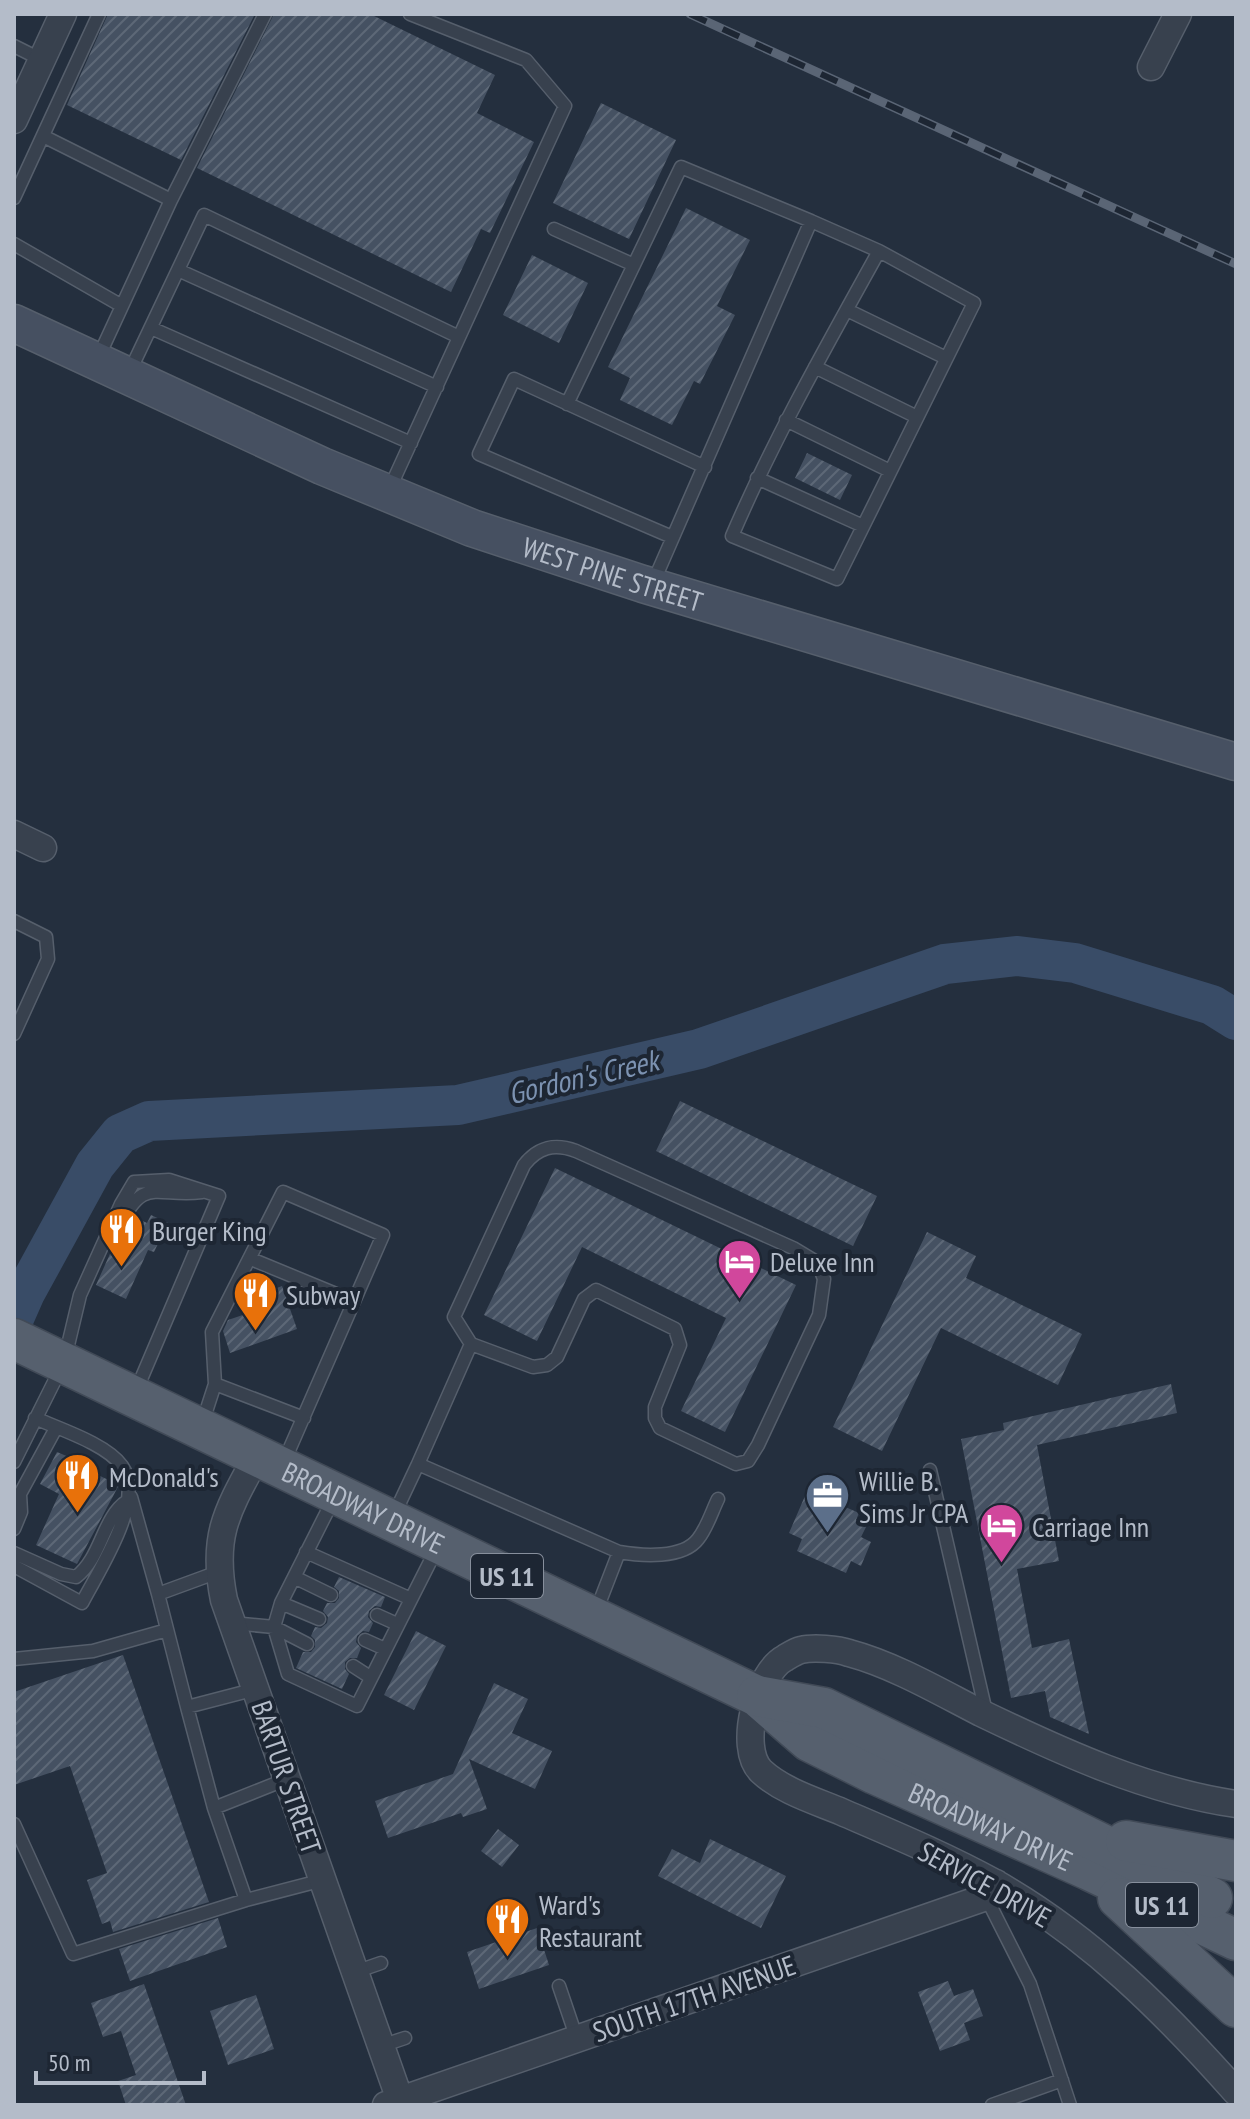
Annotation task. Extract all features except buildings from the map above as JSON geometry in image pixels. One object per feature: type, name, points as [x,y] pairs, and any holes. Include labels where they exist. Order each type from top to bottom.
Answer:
[{"type":"main road","name":"BROADWAY DRIVE","points":[[39,1350],[757,1696],[809,1741],[875,1774],[1236,1940]]},
{"type":"main road","name":"BROADWAY DRIVE","points":[[757,1696],[824,1708],[1236,1909]]},
{"type":"main road","points":[[1074,1831],[1236,1861]]},
{"type":"main road","points":[[1089,1870],[1236,2007]]},
{"type":"street","points":[[14,120],[63,14]]},
{"type":"street","points":[[1151,67],[1178,14]]},
{"type":"street","name":"WEST PINE STREET","points":[[14,323],[322,466],[472,528],[652,586],[1236,762]]},
{"type":"street","points":[[14,834],[43,848]]},
{"type":"street","name":"BARTUR STREET","points":[[269,1461],[227,1514],[218,1547],[218,1572],[232,1623],[355,1972],[393,2042],[397,2104]]},
{"type":"street","points":[[757,1696],[775,1663],[802,1649],[848,1652],[1156,1787],[1236,1804]]},
{"type":"street","name":"SERVICE DRIVE","points":[[757,1696],[750,1739],[754,1759],[760,1769],[792,1790],[895,1835],[1087,1944],[1128,1979],[1236,2092]]},
{"type":"street","name":"SOUTH 17TH AVENUE","points":[[397,2104],[991,1890]]},
{"type":"lane","points":[[14,198],[99,14]]},
{"type":"lane","points":[[112,369],[122,306],[171,200],[265,14]]},
{"type":"lane","points":[[388,493],[565,106],[526,60],[410,14]]},
{"type":"lane","points":[[14,46],[42,60]]},
{"type":"lane","points":[[43,136],[171,200]]},
{"type":"lane","points":[[567,404],[681,167],[879,251],[974,303],[837,579],[732,536],[786,420],[879,251]]},
{"type":"lane","points":[[112,369],[151,328],[204,215],[459,337]]},
{"type":"lane","points":[[652,586],[811,221]]},
{"type":"lane","points":[[554,229],[634,265]]},
{"type":"lane","points":[[14,244],[122,306]]},
{"type":"lane","points":[[178,270],[437,387]]},
{"type":"lane","points":[[847,310],[946,358]]},
{"type":"lane","points":[[151,328],[411,443]]},
{"type":"lane","points":[[815,367],[917,417]]},
{"type":"lane","points":[[672,537],[479,454],[514,379],[705,467]]},
{"type":"lane","points":[[786,420],[890,471]]},
{"type":"lane","points":[[757,478],[863,526]]},
{"type":"lane","points":[[14,921],[46,937],[49,950],[48,959],[14,1034]]},
{"type":"lane","points":[[561,1145],[576,1151],[793,1248],[818,1263],[824,1279],[819,1315],[758,1445],[748,1461],[736,1464],[660,1428],[655,1418],[655,1407],[680,1345],[675,1329],[596,1290],[584,1299],[557,1357],[547,1365],[533,1367],[471,1344],[454,1317],[524,1165],[533,1154],[548,1147],[561,1145]]},
{"type":"lane","points":[[14,1462],[35,1418],[39,1350],[80,1295],[134,1182],[169,1180],[219,1196],[134,1396]]},
{"type":"lane","points":[[201,1428],[215,1384],[212,1332],[283,1192],[383,1235],[304,1418],[269,1461]]},
{"type":"lane","points":[[251,1259],[353,1301]]},
{"type":"lane","points":[[391,1520],[471,1344]]},
{"type":"lane","points":[[215,1384],[304,1418]]},
{"type":"lane","points":[[35,1418],[96,1446],[122,1466],[214,1808],[246,1900]]},
{"type":"lane","points":[[14,1529],[21,1512],[17,1496],[56,1428]]},
{"type":"lane","points":[[418,1464],[619,1552],[641,1556],[676,1552],[697,1541],[718,1499]]},
{"type":"lane","points":[[930,1470],[987,1715]]},
{"type":"lane","points":[[337,1494],[281,1603],[274,1627],[288,1674],[357,1706],[440,1543]]},
{"type":"lane","points":[[14,1553],[61,1574],[76,1577],[88,1568],[117,1507],[128,1495]]},
{"type":"lane","points":[[14,1566],[82,1603],[124,1518],[128,1495]]},
{"type":"lane","points":[[306,1552],[411,1599]]},
{"type":"lane","points":[[594,1617],[619,1552]]},
{"type":"lane","points":[[158,1594],[218,1572]]},
{"type":"lane","points":[[294,1577],[331,1595]]},
{"type":"lane","points":[[281,1603],[319,1619]]},
{"type":"lane","points":[[377,1615],[397,1624]]},
{"type":"lane","points":[[232,1623],[274,1627],[307,1644]]},
{"type":"lane","points":[[14,1659],[93,1651],[167,1630]]},
{"type":"lane","points":[[365,1640],[385,1649]]},
{"type":"lane","points":[[353,1666],[370,1677]]},
{"type":"lane","points":[[187,1707],[256,1689]]},
{"type":"lane","points":[[214,1808],[287,1779]]},
{"type":"lane","points":[[14,1824],[73,1954],[246,1900],[323,1880]]},
{"type":"lane","points":[[991,1890],[1030,1984],[1070,2105]]},
{"type":"lane","points":[[355,1972],[381,1963]]},
{"type":"lane","points":[[559,1986],[577,2039]]},
{"type":"lane","points":[[992,2105],[1062,2080]]},
{"type":"waterway","name":"Gordon's Creek","points":[[14,1318],[95,1165],[120,1134],[149,1121],[458,1105],[699,1049],[945,964],[1018,956],[1075,963],[1212,1005],[1236,1020]]},
{"type":"railway","points":[[690,14],[1236,264]]},
{"type":"place","name":"Burger King","points":[[121,1269]]},
{"type":"place","name":"Deluxe Inn","points":[[739,1300]]},
{"type":"place","name":"Subway","points":[[255,1333]]},
{"type":"place","name":"McDonald's","points":[[78,1515]]},
{"type":"place","name":"Willie B. Sims Jr CPA","points":[[828,1535]]},
{"type":"place","name":"Carriage Inn","points":[[1001,1565]]},
{"type":"place","name":"Ward's Restaurant","points":[[508,1959]]}]
